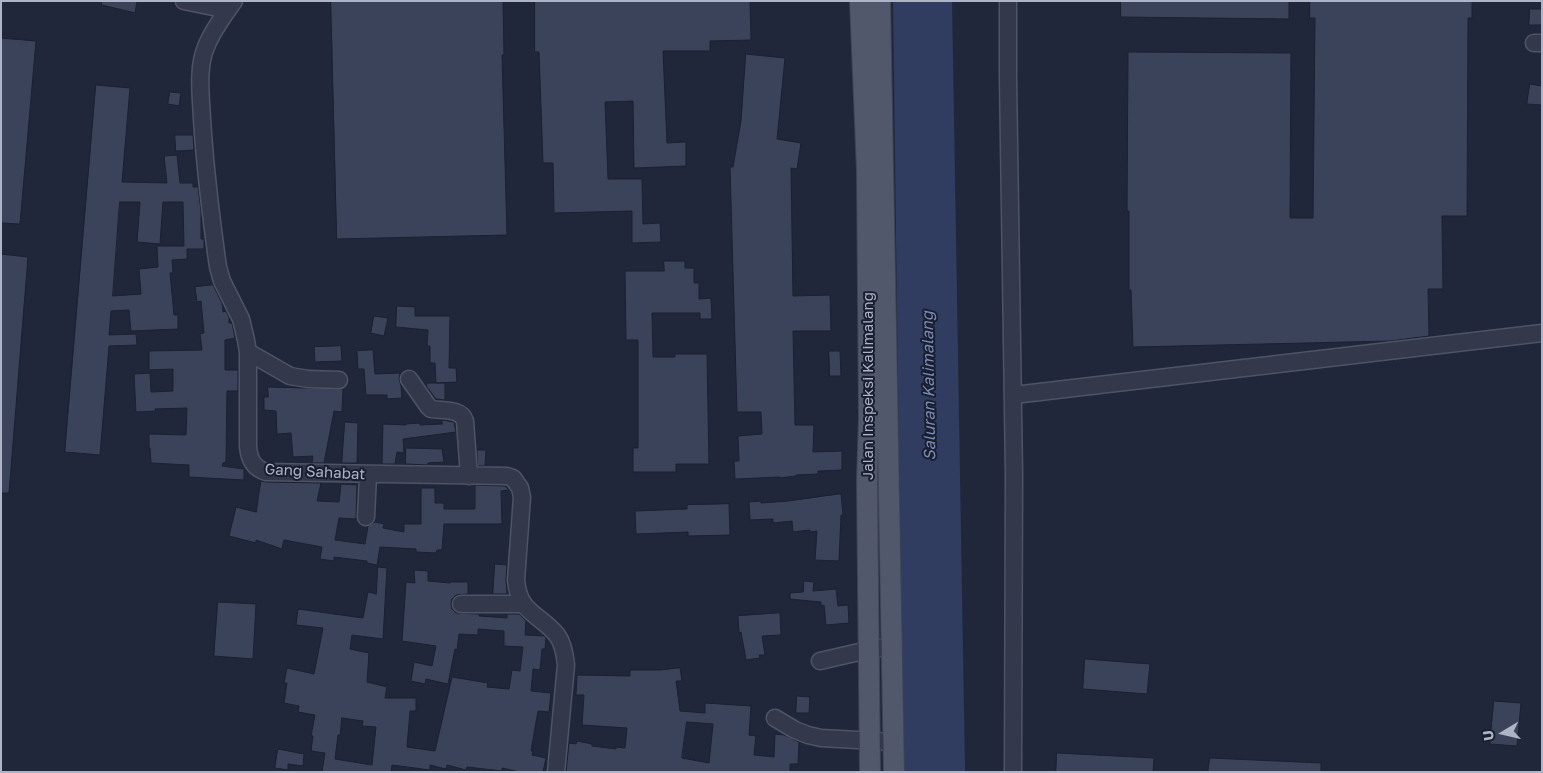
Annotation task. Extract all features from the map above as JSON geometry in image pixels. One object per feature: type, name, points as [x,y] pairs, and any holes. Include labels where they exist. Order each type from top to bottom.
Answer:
[{"type":"main road","points":[[860,3],[880,2]]},
{"type":"main road","name":"Jalan Inspeksi Kalimalang","points":[[880,2],[894,772]]},
{"type":"main road","name":"Jalan Inspeksi Kalimalang","points":[[860,3],[867,170],[870,417],[867,481],[870,772]]},
{"type":"street","points":[[184,1],[231,6]]},
{"type":"street","points":[[1008,1],[1008,106],[1014,396],[1015,624],[1013,772]]},
{"type":"street","name":"Gang Sahabat","points":[[231,6],[205,47],[202,64],[201,104],[210,214],[218,267],[240,319],[248,352],[248,446],[251,460],[259,470],[266,472],[506,476],[513,478],[520,488],[522,497],[516,580],[517,590],[523,604]]},
{"type":"street","points":[[1014,396],[1542,333]]},
{"type":"street","points":[[248,352],[290,376],[308,379],[339,380]]},
{"type":"street","points":[[409,379],[428,406],[458,412],[463,416],[465,421],[468,476]]},
{"type":"street","points":[[366,517],[368,474]]},
{"type":"street","points":[[460,604],[523,604],[560,640],[566,665],[556,772]]},
{"type":"street","points":[[820,661],[892,646]]},
{"type":"street","points":[[775,718],[795,730],[821,738],[894,742]]},
{"type":"water","name":"Saluran Kalimalang","points":[[893,1],[952,1],[965,772],[903,772]]},
{"type":"building","points":[[102,1],[137,1],[135,13],[102,5]]},
{"type":"building","points":[[331,1],[503,1],[504,55],[502,55],[507,235],[337,239]]},
{"type":"building","points":[[535,1],[750,1],[751,40],[710,41],[710,51],[663,51],[667,143],[686,142],[686,166],[634,168],[633,101],[605,102],[608,179],[642,179],[643,224],[660,223],[661,242],[632,243],[632,211],[554,213],[553,163],[543,163],[539,52],[535,52]]},
{"type":"building","points":[[1121,1],[1289,1],[1289,19],[1121,17]]},
{"type":"building","points":[[1310,1],[1472,1],[1472,18],[1468,18],[1467,216],[1442,216],[1443,289],[1428,289],[1429,336],[1390,341],[1133,347],[1131,290],[1129,290],[1129,211],[1127,211],[1128,52],[1291,53],[1290,218],[1313,218],[1315,18],[1310,18]]},
{"type":"building","points":[[1530,9],[1542,9],[1542,25],[1529,25]]},
{"type":"building","points":[[1,38],[36,41],[20,224],[1,223]]},
{"type":"building","points":[[746,54],[785,58],[777,139],[801,143],[797,169],[791,168],[793,296],[830,295],[831,331],[793,331],[795,425],[814,425],[813,452],[842,451],[842,470],[818,471],[818,474],[780,478],[735,479],[734,461],[739,461],[738,436],[762,434],[761,412],[737,412],[730,167],[733,167],[741,121]]},
{"type":"building","points":[[1530,84],[1542,86],[1542,105],[1527,104]]},
{"type":"building","points":[[96,85],[130,88],[122,182],[167,183],[164,156],[177,155],[180,183],[193,183],[193,187],[198,187],[201,211],[201,239],[204,239],[204,249],[187,249],[187,259],[172,260],[173,273],[170,273],[174,315],[178,315],[178,329],[131,331],[129,310],[111,311],[109,335],[136,334],[137,345],[109,346],[100,455],[65,452]],"holes":[[[120,202],[140,202],[137,242],[160,244],[163,202],[183,202],[184,246],[157,246],[158,267],[139,269],[141,294],[113,296]]]},
{"type":"building","points":[[170,92],[181,93],[179,106],[168,104]]},
{"type":"building","points":[[175,135],[193,135],[194,150],[176,151]]},
{"type":"building","points":[[1,254],[28,257],[9,493],[1,493]]},
{"type":"building","points":[[664,261],[685,261],[685,268],[694,268],[694,283],[699,283],[699,299],[711,298],[712,319],[700,319],[700,313],[652,313],[653,357],[675,357],[675,354],[707,354],[709,464],[676,464],[676,472],[633,472],[633,448],[638,448],[638,340],[626,340],[625,271],[664,271]]},
{"type":"building","points":[[213,285],[222,303],[223,312],[226,311],[229,323],[232,323],[235,338],[225,340],[225,370],[238,370],[238,391],[227,391],[226,462],[222,466],[244,469],[244,480],[189,477],[189,465],[151,463],[149,434],[186,435],[187,408],[155,409],[156,411],[136,412],[134,374],[150,373],[151,392],[173,391],[173,369],[149,370],[149,351],[202,350],[200,334],[204,333],[201,301],[197,302],[195,287]]},
{"type":"building","points":[[397,306],[415,307],[415,316],[450,316],[449,368],[456,368],[457,382],[436,383],[435,363],[430,363],[430,346],[427,346],[428,330],[396,327]]},
{"type":"building","points":[[374,316],[388,318],[384,336],[371,333]]},
{"type":"building","points":[[341,346],[342,361],[315,362],[314,347]]},
{"type":"building","points":[[373,350],[375,374],[400,373],[402,398],[387,399],[387,395],[366,395],[364,369],[358,369],[357,351]]},
{"type":"building","points":[[829,351],[840,351],[841,376],[830,376]]},
{"type":"building","points":[[427,383],[445,383],[445,400],[436,399],[427,387]]},
{"type":"building","points":[[268,387],[343,389],[342,412],[334,411],[324,463],[312,463],[313,456],[293,457],[291,433],[277,434],[276,411],[264,410],[264,397],[268,397]]},
{"type":"building","points":[[442,420],[454,422],[456,432],[403,439],[404,453],[397,452],[395,464],[382,464],[383,424],[442,424]]},
{"type":"building","points":[[345,422],[358,423],[357,463],[342,463]]},
{"type":"building","points":[[406,448],[442,449],[444,462],[428,463],[428,465],[406,464]]},
{"type":"building","points":[[477,450],[486,450],[485,466],[478,466]]},
{"type":"building","points":[[261,481],[321,483],[317,501],[339,502],[341,484],[357,485],[356,519],[339,518],[335,540],[365,544],[368,526],[375,522],[384,524],[383,528],[404,532],[404,524],[421,524],[421,488],[435,488],[435,503],[444,503],[444,509],[475,509],[475,485],[505,486],[509,490],[501,491],[502,524],[444,524],[442,550],[437,550],[436,553],[416,552],[416,549],[380,547],[377,565],[367,563],[367,561],[334,557],[334,561],[320,559],[322,547],[284,540],[282,549],[256,540],[256,543],[229,536],[236,507],[256,512]]},
{"type":"building","points":[[841,494],[843,515],[841,515],[839,561],[815,560],[817,531],[793,532],[792,521],[773,523],[773,519],[750,520],[749,502],[788,501]]},
{"type":"building","points":[[729,504],[730,535],[688,536],[688,532],[636,534],[635,511],[687,509],[687,505]]},
{"type":"building","points":[[495,564],[507,565],[507,594],[493,594]]},
{"type":"building","points":[[378,567],[387,568],[383,639],[352,635],[350,649],[369,653],[367,682],[387,687],[385,698],[416,698],[416,711],[410,711],[407,747],[435,751],[452,677],[488,683],[487,687],[509,689],[512,670],[520,671],[523,647],[504,646],[504,631],[478,629],[478,635],[459,634],[448,684],[426,679],[425,684],[411,681],[414,662],[432,666],[436,646],[402,641],[406,582],[415,583],[414,570],[428,571],[428,581],[468,582],[468,594],[456,595],[452,599],[452,609],[456,613],[507,618],[507,614],[519,614],[526,621],[525,635],[544,636],[546,638],[545,649],[542,649],[540,670],[533,669],[531,691],[551,693],[549,712],[538,711],[531,751],[533,751],[532,755],[546,758],[543,772],[520,772],[502,768],[502,771],[467,767],[466,770],[447,765],[446,769],[430,765],[430,770],[392,765],[391,772],[322,772],[325,753],[311,751],[313,736],[311,736],[315,715],[298,712],[299,706],[284,703],[287,683],[284,683],[287,668],[314,674],[323,628],[296,625],[298,609],[363,618],[368,592],[376,594]],"holes":[[[342,718],[363,721],[362,726],[376,727],[372,765],[335,759]]]},
{"type":"building","points":[[804,581],[814,582],[813,591],[836,589],[838,606],[848,605],[849,623],[826,625],[824,605],[821,606],[821,602],[790,599],[790,593],[803,592]]},
{"type":"building","points":[[218,602],[256,604],[253,659],[214,656]]},
{"type":"building","points":[[780,613],[781,635],[762,636],[765,655],[759,655],[760,658],[746,660],[741,632],[739,633],[738,616]]},
{"type":"building","points":[[1085,659],[1150,664],[1147,694],[1083,689]]},
{"type":"building","points":[[680,668],[682,681],[676,681],[680,711],[705,713],[705,703],[751,706],[749,735],[756,736],[754,755],[774,757],[775,734],[784,735],[799,742],[798,764],[790,764],[790,772],[566,772],[569,743],[576,744],[577,741],[592,744],[592,746],[616,749],[616,747],[625,748],[627,728],[582,725],[584,695],[576,695],[577,675],[630,676],[630,670]],"holes":[[[687,722],[713,724],[709,763],[682,758]]]},
{"type":"building","points":[[797,696],[810,697],[809,713],[796,713]]},
{"type":"building","points":[[1494,701],[1521,703],[1517,746],[1490,744]]},
{"type":"building","points":[[278,749],[304,754],[303,766],[288,764],[288,770],[275,768]]},
{"type":"building","points":[[1057,753],[1154,758],[1153,772],[1056,772]]},
{"type":"building","points":[[1210,758],[1321,763],[1321,772],[1208,772]]}]
